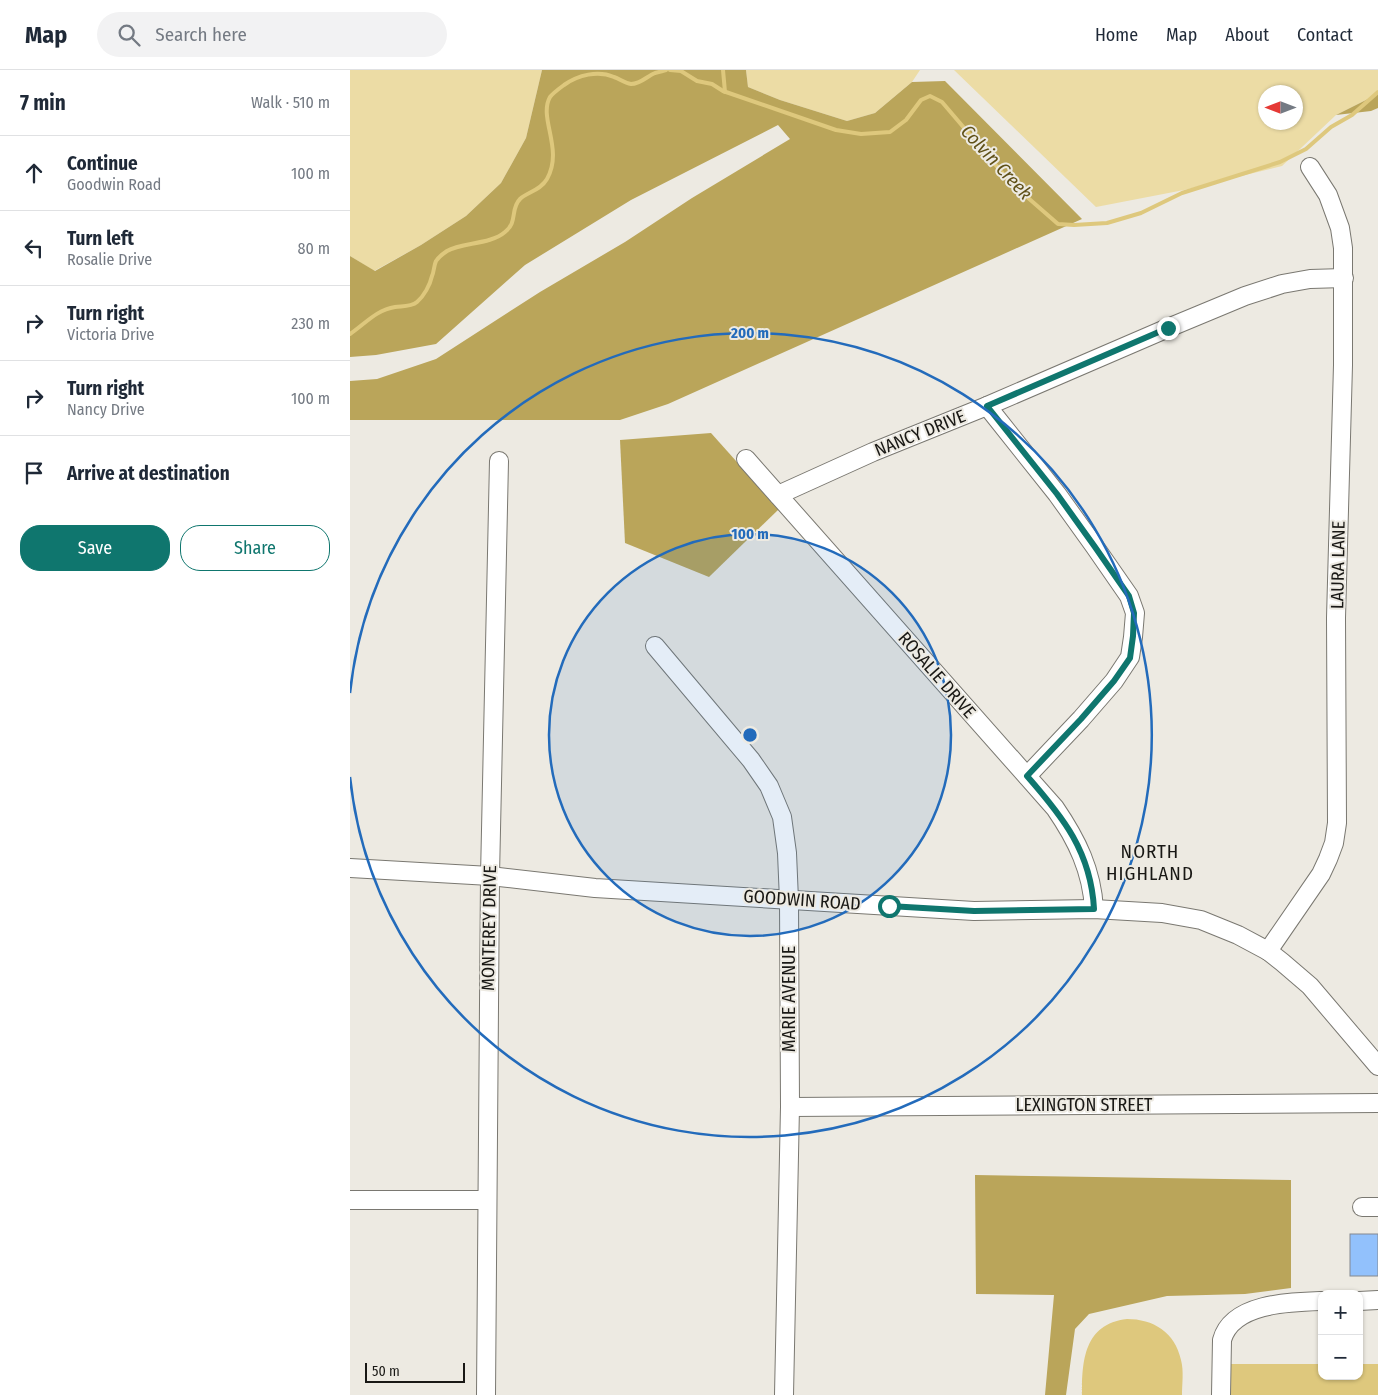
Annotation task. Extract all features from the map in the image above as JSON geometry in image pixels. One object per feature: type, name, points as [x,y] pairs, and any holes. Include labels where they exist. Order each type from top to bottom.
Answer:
[{"type":"street","name":"LAURA LANE","points":[[1268,951],[1321,874],[1334,843],[1337,823],[1336,618],[1344,278],[1343,248],[1340,228],[1328,195],[1310,167]]},
{"type":"street","name":"NANCY DRIVE","points":[[778,495],[873,452],[987,406],[1245,296],[1282,284],[1310,279],[1344,278]]},
{"type":"street","points":[[987,406],[1057,494],[1095,547],[1129,596],[1134,613],[1130,658],[1114,681],[1081,719],[1027,776]]},
{"type":"street","name":"ROSALIE DRIVE","points":[[746,459],[1055,808],[1071,832],[1083,859],[1093,889],[1094,909]]},
{"type":"street","name":"MONTEREY DRIVE","points":[[486,1395],[486,1200],[490,876],[499,461]]},
{"type":"street","name":"MARIE AVENUE","points":[[655,646],[751,760],[769,786],[782,817],[787,853],[789,900],[790,1107],[784,1395]]},
{"type":"street","name":"GOODWIN ROAD","points":[[350,868],[490,876],[595,888],[789,900],[974,911],[1094,909],[1162,913],[1201,920],[1238,935],[1268,951],[1310,986],[1378,1066]]},
{"type":"street","name":"LEXINGTON STREET","points":[[790,1107],[1378,1103]]},
{"type":"street","points":[[350,1200],[486,1200]]},
{"type":"street","points":[[1363,1301],[1378,1300]]},
{"type":"street","points":[[1221,1395],[1222,1340],[1224,1332],[1230,1323],[1243,1314],[1272,1305],[1318,1301]]},
{"type":"shaded area","points":[[350,70],[542,70],[526,138],[501,183],[466,216],[421,245],[374,271],[350,256]]},
{"type":"shaded area","points":[[542,70],[746,70],[748,87],[780,100],[847,121],[875,113],[912,82],[945,81],[1082,219],[668,404],[620,420],[350,420],[350,381],[377,379],[436,359],[540,292],[625,242],[692,198],[790,139],[778,125],[631,200],[525,265],[436,344],[376,355],[350,357],[350,256],[375,271],[421,245],[466,216],[501,183],[526,138]]},
{"type":"shaded area","points":[[746,70],[920,70],[912,82],[875,113],[847,121],[780,100],[748,87]]},
{"type":"shaded area","points":[[954,70],[1378,70],[1378,94],[1336,115],[1282,166],[1184,190],[1096,207]]},
{"type":"shaded area","points":[[1378,94],[1378,108],[1371,111],[1336,115]]},
{"type":"shaded area","points":[[711,433],[779,509],[709,577],[625,543],[620,440]]},
{"type":"shaded area","points":[[975,1175],[1291,1180],[1291,1288],[1245,1294],[1167,1296],[1089,1314],[1075,1329],[1066,1395],[1045,1395],[1054,1295],[976,1294]]},
{"type":"shaded area","points":[[1127,1319],[1146,1321],[1161,1329],[1174,1342],[1182,1364],[1182,1395],[1082,1395],[1083,1369],[1088,1346],[1102,1328],[1113,1322]]},
{"type":"shaded area","points":[[1229,1364],[1318,1364],[1318,1380],[1363,1380],[1363,1364],[1378,1364],[1378,1395],[1229,1395]]},
{"type":"building","points":[[1350,1234],[1378,1234],[1378,1276],[1350,1276]]},
{"type":"waterway","name":"Colvin Creek","points":[[350,334],[382,311],[415,304],[428,287],[436,261],[447,251],[492,239],[509,228],[517,203],[544,183],[552,168],[553,156],[547,105],[550,97],[555,92],[570,81],[582,76],[608,75],[631,84],[638,83],[655,73],[666,70]]},
{"type":"waterway","name":"Colvin Creek","points":[[670,70],[681,71],[697,81],[712,84],[723,91],[836,130],[861,134],[890,132],[906,120],[921,100],[930,96],[942,102],[1011,183],[1058,224],[1074,225],[1107,223],[1141,213],[1182,193],[1280,162],[1306,149],[1331,127],[1352,115],[1378,92]]},
{"type":"waterway","points":[[723,70],[725,92]]},
{"type":"district","name":"NORTH HIGHLAND","points":[[1150,862]]},
{"type":"route","points":[[889,906],[974,911],[1094,909],[1093,889],[1071,832],[1055,808],[1027,776],[1081,719],[1114,681],[1130,658],[1134,613],[1129,596],[1095,547],[1057,494],[987,406],[1168,328]]}]
